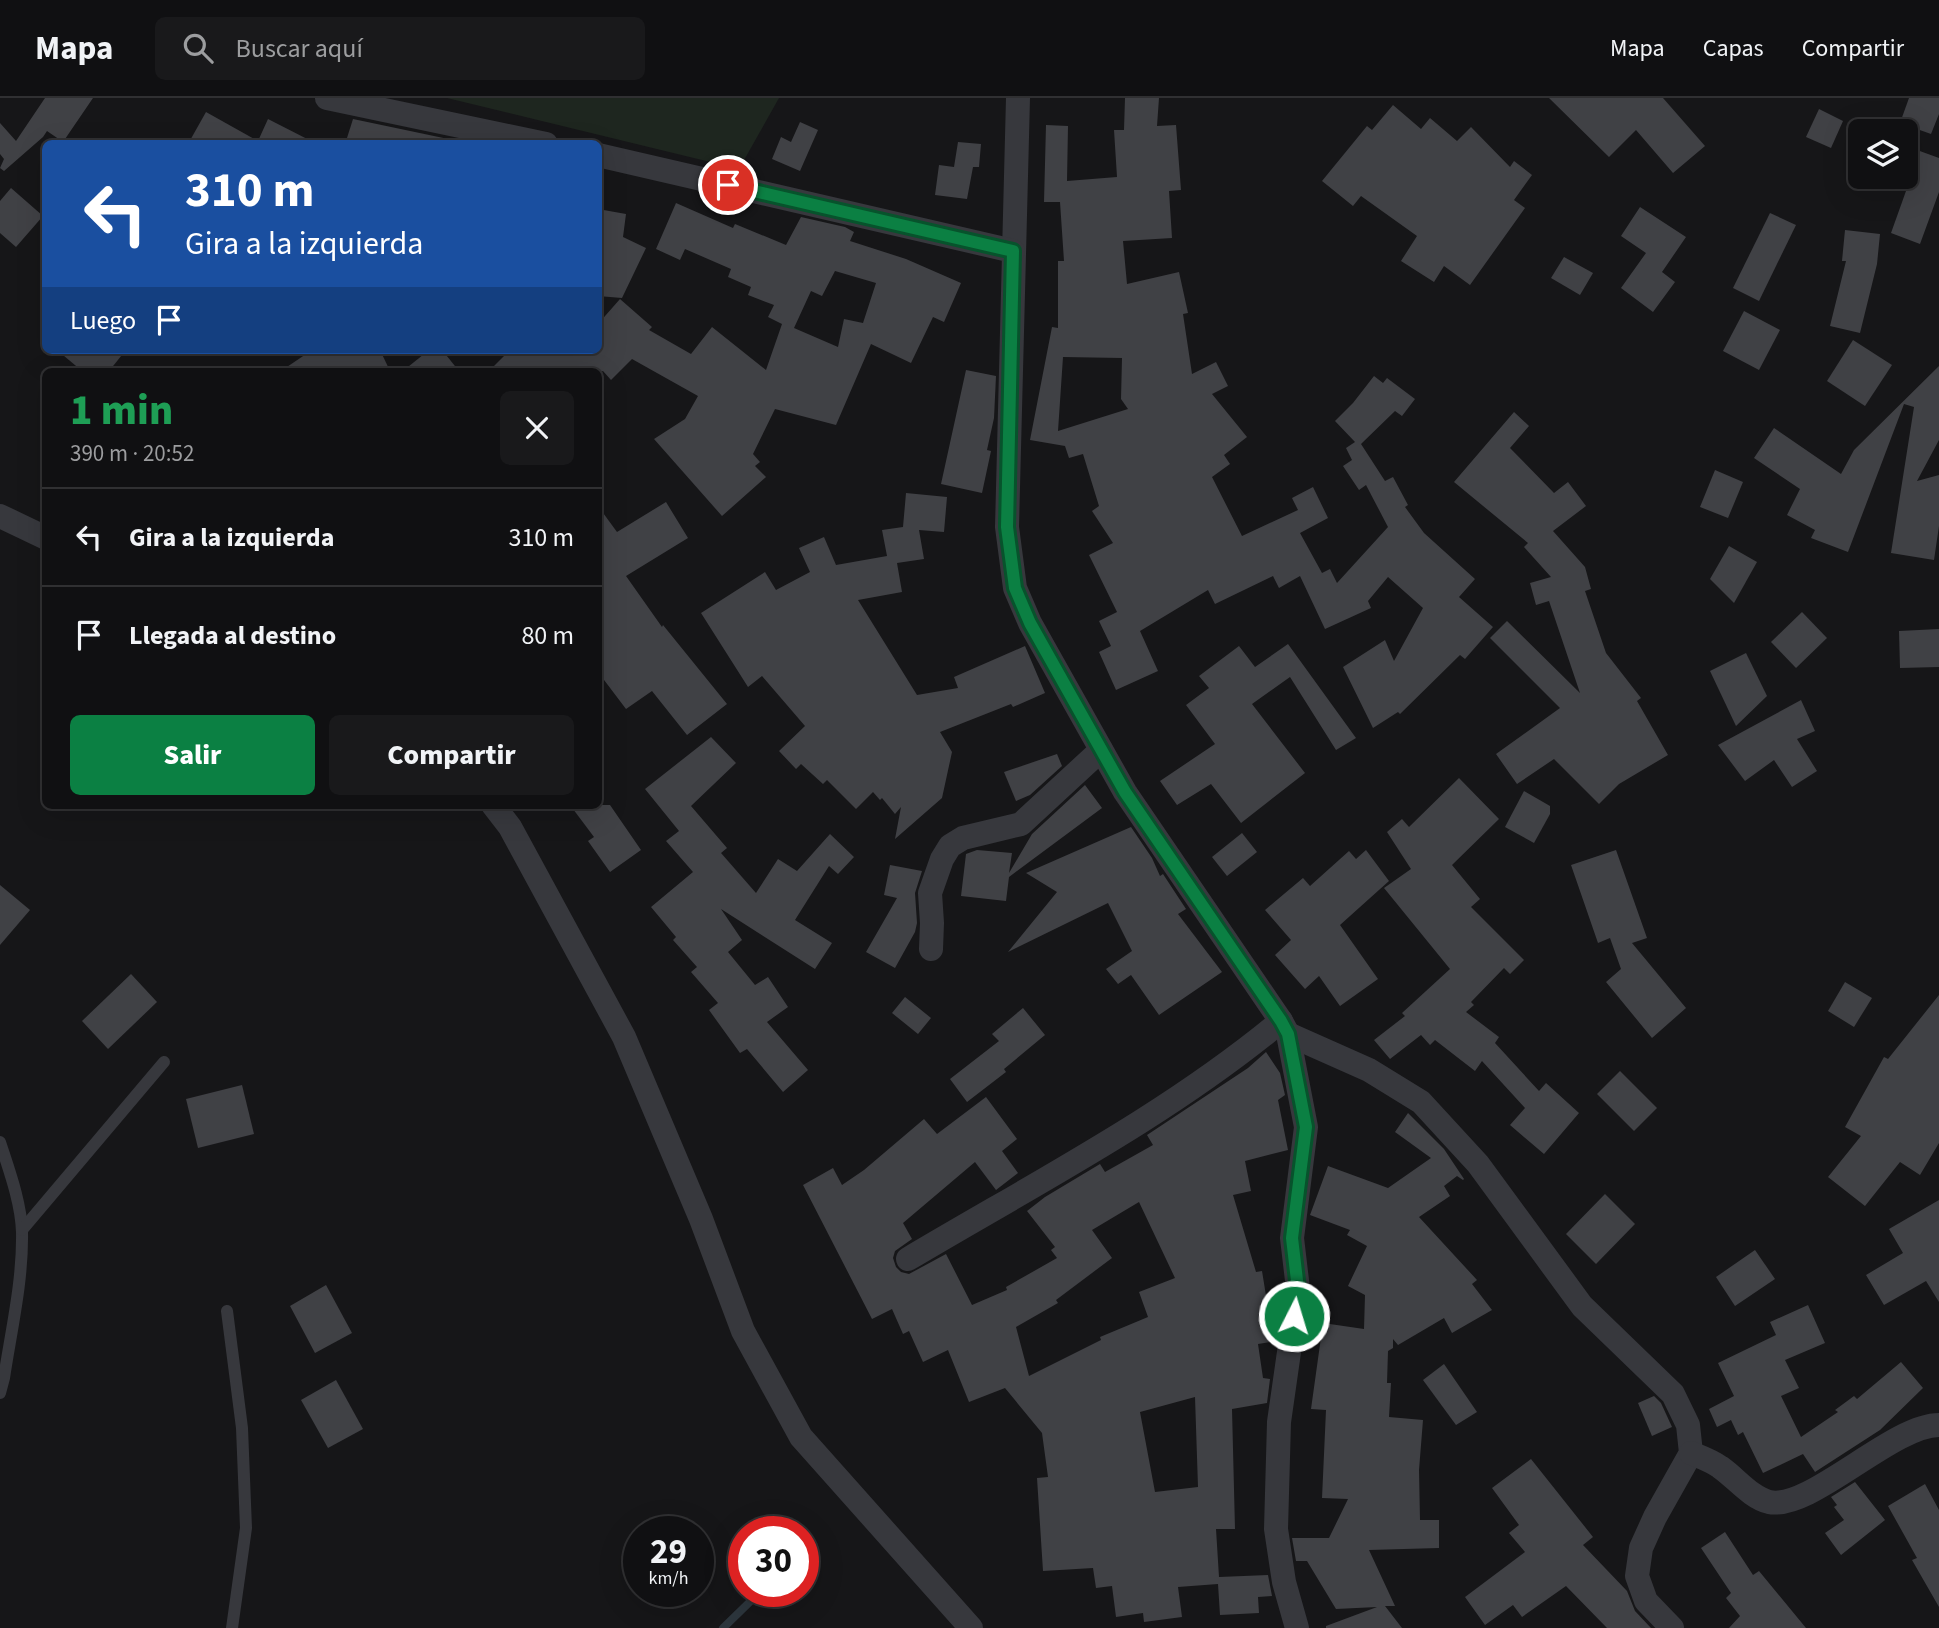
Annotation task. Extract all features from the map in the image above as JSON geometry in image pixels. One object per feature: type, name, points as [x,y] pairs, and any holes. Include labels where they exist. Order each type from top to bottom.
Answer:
[{"type":"street","points":[[327,98],[527,140]]},
{"type":"street","points":[[1018,98],[1007,527],[1015,588],[1030,623],[1125,792],[1284,1027],[1306,1127],[1292,1238],[1298,1289],[1279,1422],[1276,1529],[1284,1581],[1297,1628]]},
{"type":"street","points":[[602,156],[1013,251]]},
{"type":"street","points":[[0,516],[42,536]]},
{"type":"street","points":[[930,949],[930,893],[942,859],[950,846],[963,838],[1021,824],[1101,750]]},
{"type":"street","points":[[496,809],[510,827],[624,1037],[701,1219],[743,1331],[801,1437],[971,1628]]},
{"type":"street","points":[[908,1259],[1147,1118],[1284,1027]]},
{"type":"street","points":[[1284,1027],[1369,1070],[1421,1102],[1478,1164],[1582,1307],[1673,1394],[1688,1425],[1691,1452],[1641,1548],[1637,1576],[1646,1601],[1672,1628]]},
{"type":"street","points":[[1691,1452],[1720,1467],[1768,1502],[1786,1502],[1909,1434],[1931,1425],[1939,1425]]},
{"type":"lane","points":[[22,1230],[164,1062]]},
{"type":"lane","points":[[0,1142],[11,1177],[22,1230],[19,1280],[0,1393]]},
{"type":"lane","points":[[227,1311],[242,1428],[246,1528],[232,1628]]},
{"type":"shaded area","points":[[447,98],[779,98],[739,169]]},
{"type":"building","points":[[45,98],[93,98],[64,140],[47,131],[4,171],[0,168],[4,159],[0,154],[0,123],[16,141]]},
{"type":"building","points":[[1125,98],[1159,98],[1157,126],[1176,125],[1181,190],[1169,191],[1172,238],[1123,241],[1127,284],[1179,272],[1188,313],[1183,314],[1192,374],[1216,362],[1228,386],[1212,394],[1247,437],[1224,455],[1230,464],[1212,477],[1242,536],[1298,510],[1292,498],[1313,487],[1328,518],[1300,533],[1322,573],[1330,569],[1337,583],[1388,527],[1366,485],[1359,490],[1343,466],[1352,460],[1346,448],[1355,442],[1335,421],[1374,376],[1383,383],[1387,378],[1415,399],[1402,416],[1395,411],[1361,444],[1385,481],[1393,477],[1408,505],[1405,507],[1424,533],[1475,579],[1459,597],[1493,627],[1465,659],[1460,655],[1400,714],[1398,712],[1373,728],[1343,667],[1385,640],[1394,661],[1423,608],[1388,577],[1368,601],[1371,608],[1325,629],[1300,576],[1279,588],[1273,576],[1215,604],[1208,590],[1140,631],[1158,671],[1116,690],[1099,652],[1111,646],[1099,621],[1117,612],[1089,555],[1113,543],[1092,511],[1099,506],[1083,454],[1069,458],[1065,446],[1030,440],[1052,327],[1058,328],[1058,261],[1064,261],[1060,202],[1044,202],[1046,125],[1068,126],[1067,181],[1117,177],[1114,130],[1124,130]],"holes":[[[1063,357],[1122,358],[1121,399],[1128,409],[1058,431]]]},
{"type":"building","points":[[1549,98],[1663,98],[1705,146],[1673,173],[1636,130],[1609,157]]},
{"type":"building","points":[[1909,98],[1939,98],[1939,114],[1931,134],[1918,129],[1918,119],[1901,119]]},
{"type":"building","points":[[1393,105],[1421,129],[1430,118],[1457,141],[1471,127],[1510,167],[1514,161],[1532,175],[1514,200],[1525,208],[1470,285],[1444,266],[1434,282],[1401,261],[1417,236],[1361,196],[1353,206],[1322,181],[1367,126],[1372,130]]},
{"type":"building","points":[[1819,109],[1843,121],[1831,148],[1806,137]]},
{"type":"building","points":[[206,112],[256,140],[190,140]]},
{"type":"building","points":[[268,119],[309,140],[258,140]]},
{"type":"building","points":[[353,119],[453,140],[353,140],[347,138]]},
{"type":"building","points":[[800,122],[818,130],[800,171],[772,159],[781,137],[791,142]]},
{"type":"building","points":[[958,142],[981,144],[979,167],[973,167],[967,199],[935,195],[939,165],[954,167]]},
{"type":"building","points":[[1918,150],[1939,158],[1939,192],[1920,244],[1891,233],[1906,191],[1918,189]]},
{"type":"building","points":[[11,188],[42,215],[16,247],[0,233],[0,201]]},
{"type":"building","points":[[676,203],[733,228],[735,224],[786,245],[801,217],[845,227],[854,232],[850,241],[906,259],[961,283],[944,322],[933,317],[911,363],[871,344],[836,425],[775,409],[753,454],[760,462],[755,466],[766,477],[722,516],[654,439],[685,419],[698,396],[632,359],[611,380],[602,368],[492,368],[506,354],[602,354],[602,319],[620,299],[652,327],[649,330],[691,354],[712,327],[766,370],[782,324],[768,317],[774,305],[748,295],[751,287],[728,277],[731,269],[685,249],[680,260],[656,249]],"holes":[[[835,271],[876,283],[863,323],[844,319],[838,347],[794,328],[811,291],[822,296]]]},
{"type":"building","points":[[1640,207],[1686,237],[1662,272],[1675,282],[1653,312],[1621,288],[1646,253],[1621,236]]},
{"type":"building","points":[[602,210],[626,214],[623,237],[646,248],[622,298],[602,296]]},
{"type":"building","points":[[1770,213],[1796,225],[1759,301],[1733,288]]},
{"type":"building","points":[[1845,230],[1880,234],[1877,264],[1860,333],[1830,326],[1846,261],[1842,261]]},
{"type":"building","points":[[1564,257],[1593,273],[1580,295],[1551,278]]},
{"type":"building","points":[[1744,311],[1780,330],[1759,370],[1723,351]]},
{"type":"building","points":[[1853,340],[1892,365],[1865,406],[1827,381]]},
{"type":"building","points":[[62,354],[123,354],[111,368],[78,368]]},
{"type":"building","points":[[306,354],[382,354],[389,368],[285,368]]},
{"type":"building","points":[[424,354],[445,354],[457,368],[407,368]]},
{"type":"building","points":[[1939,366],[1939,440],[1917,481],[1939,475],[1939,526],[1934,560],[1891,553],[1914,407],[1904,404],[1848,552],[1811,538],[1815,530],[1787,515],[1800,489],[1754,458],[1774,428],[1841,474],[1854,450]]},
{"type":"building","points":[[966,370],[996,376],[994,418],[987,450],[991,451],[982,493],[941,484]]},
{"type":"building","points":[[1514,412],[1529,426],[1510,448],[1554,493],[1568,482],[1586,506],[1553,531],[1585,567],[1591,589],[1585,591],[1606,653],[1641,698],[1637,701],[1668,755],[1619,784],[1599,804],[1554,759],[1517,784],[1496,754],[1560,708],[1490,638],[1507,621],[1580,693],[1549,601],[1536,605],[1530,583],[1551,577],[1524,547],[1528,543],[1454,482]]},
{"type":"building","points":[[1715,470],[1743,482],[1728,518],[1700,507]]},
{"type":"building","points":[[906,493],[947,497],[944,532],[919,530],[924,559],[897,563],[902,592],[858,600],[917,695],[958,688],[954,677],[1025,646],[1045,693],[940,732],[952,752],[942,798],[895,839],[901,807],[895,814],[882,798],[880,800],[873,792],[856,809],[827,780],[823,784],[801,764],[796,769],[779,751],[805,726],[762,676],[748,687],[701,613],[765,572],[776,590],[810,572],[799,548],[824,537],[836,565],[887,556],[882,530],[903,527]]},
{"type":"building","points":[[666,502],[688,538],[626,576],[662,627],[663,625],[727,704],[687,735],[652,691],[626,709],[602,677],[602,511],[617,532]]},
{"type":"building","points":[[1729,546],[1757,562],[1734,603],[1710,579]]},
{"type":"building","points":[[1802,612],[1827,638],[1796,668],[1771,642]]},
{"type":"building","points":[[1939,629],[1939,667],[1900,668],[1899,631]]},
{"type":"building","points":[[1288,644],[1356,738],[1336,750],[1290,677],[1252,704],[1305,773],[1241,823],[1211,784],[1177,805],[1160,781],[1215,744],[1186,705],[1209,688],[1199,676],[1239,646],[1255,667]]},
{"type":"building","points":[[1746,653],[1767,696],[1736,726],[1710,671]]},
{"type":"building","points":[[1801,700],[1815,731],[1797,739],[1817,771],[1792,787],[1774,760],[1745,781],[1718,745]]},
{"type":"building","points":[[711,737],[736,763],[691,806],[727,848],[721,853],[756,893],[778,859],[797,871],[830,834],[854,857],[838,874],[829,866],[795,920],[832,943],[815,969],[721,909],[742,940],[728,952],[755,985],[768,977],[788,1007],[767,1022],[808,1070],[783,1092],[747,1049],[740,1053],[709,1010],[718,1003],[691,972],[697,967],[673,940],[676,937],[651,907],[693,872],[666,841],[679,831],[645,789]]},
{"type":"building","points":[[1057,754],[1062,766],[1030,795],[1016,801],[1004,772]]},
{"type":"building","points":[[1459,778],[1499,819],[1452,865],[1480,899],[1471,907],[1524,960],[1510,974],[1504,968],[1471,1002],[1474,1005],[1466,1012],[1499,1037],[1495,1043],[1539,1091],[1546,1083],[1579,1113],[1544,1154],[1510,1125],[1525,1108],[1482,1061],[1475,1071],[1435,1040],[1430,1045],[1421,1035],[1390,1059],[1374,1040],[1405,1016],[1402,1013],[1450,969],[1384,888],[1411,869],[1387,832],[1402,819],[1409,827]]},
{"type":"building","points":[[1085,785],[1102,808],[1009,877],[1006,901],[961,896],[966,854],[977,850],[1012,853],[1009,873],[1032,834]]},
{"type":"building","points":[[1524,791],[1550,806],[1550,814],[1534,843],[1505,827]]},
{"type":"building","points":[[602,805],[610,805],[641,850],[610,872],[588,841],[594,837],[573,809],[602,809]]},
{"type":"building","points":[[1131,827],[1152,858],[1160,876],[1163,874],[1186,909],[1178,914],[1222,972],[1159,1015],[1131,975],[1118,984],[1106,969],[1132,951],[1108,903],[1008,952],[1057,892],[1026,873]]},
{"type":"building","points":[[1242,833],[1257,852],[1227,876],[1212,857]]},
{"type":"building","points":[[1366,850],[1389,881],[1340,925],[1378,979],[1340,1006],[1319,976],[1305,989],[1275,955],[1291,940],[1265,910],[1303,878],[1310,886],[1349,851],[1356,859]]},
{"type":"building","points":[[1616,850],[1647,938],[1632,943],[1686,1008],[1652,1038],[1606,982],[1621,969],[1610,938],[1598,943],[1571,865]]},
{"type":"building","points":[[890,865],[922,871],[915,893],[915,932],[895,968],[866,952],[897,898],[884,895]]},
{"type":"building","points":[[0,885],[30,910],[0,945]]},
{"type":"building","points":[[131,974],[157,1002],[108,1049],[82,1021]]},
{"type":"building","points":[[1845,982],[1872,998],[1854,1027],[1828,1011]]},
{"type":"building","points":[[1939,995],[1939,1143],[1920,1175],[1900,1162],[1865,1206],[1828,1177],[1861,1136],[1845,1127],[1884,1057],[1888,1059]]},
{"type":"building","points":[[905,997],[931,1018],[918,1034],[892,1013]]},
{"type":"building","points":[[1023,1008],[1045,1035],[1004,1069],[1006,1072],[967,1102],[950,1079],[999,1041],[992,1034]]},
{"type":"building","points":[[1266,1052],[1280,1073],[1285,1095],[1278,1100],[1288,1150],[1245,1161],[1251,1191],[1233,1195],[1256,1272],[1262,1271],[1268,1308],[1276,1306],[1279,1320],[1276,1341],[1258,1344],[1263,1378],[1270,1379],[1267,1403],[1232,1409],[1235,1529],[1216,1529],[1219,1577],[1268,1575],[1272,1596],[1258,1597],[1259,1613],[1220,1615],[1218,1584],[1178,1587],[1182,1617],[1144,1622],[1143,1613],[1116,1617],[1112,1586],[1096,1588],[1093,1568],[1043,1571],[1037,1478],[1048,1477],[1042,1433],[1005,1388],[969,1402],[948,1350],[923,1362],[909,1331],[903,1334],[892,1309],[872,1319],[803,1185],[833,1168],[842,1185],[864,1170],[924,1119],[937,1134],[986,1097],[1017,1139],[1002,1151],[1018,1173],[996,1190],[975,1162],[903,1223],[912,1239],[895,1251],[893,1258],[901,1272],[909,1274],[946,1254],[972,1305],[1007,1290],[1006,1287],[1057,1258],[1051,1250],[1055,1247],[1027,1211],[1100,1164],[1105,1172],[1153,1145],[1147,1135],[1248,1068]],"holes":[[[1139,1202],[1175,1278],[1139,1292],[1148,1317],[1100,1337],[1101,1340],[1029,1376],[1016,1327],[1058,1303],[1056,1300],[1112,1258],[1092,1230]],[[1195,1397],[1198,1487],[1155,1492],[1140,1412]]]},
{"type":"building","points":[[1620,1071],[1657,1108],[1634,1131],[1597,1094]]},
{"type":"building","points":[[242,1085],[254,1134],[198,1148],[186,1099]]},
{"type":"building","points":[[1408,1113],[1444,1149],[1464,1179],[1457,1176],[1444,1186],[1450,1196],[1419,1217],[1477,1280],[1472,1284],[1492,1310],[1452,1333],[1444,1318],[1398,1345],[1393,1339],[1393,1348],[1388,1351],[1387,1383],[1391,1383],[1389,1417],[1423,1420],[1419,1470],[1420,1520],[1439,1520],[1439,1548],[1369,1550],[1395,1606],[1385,1606],[1402,1628],[1326,1628],[1377,1607],[1336,1609],[1307,1561],[1296,1561],[1292,1538],[1329,1538],[1348,1499],[1322,1498],[1326,1410],[1311,1409],[1323,1323],[1364,1329],[1365,1295],[1348,1286],[1367,1246],[1347,1235],[1350,1230],[1310,1215],[1328,1166],[1388,1188],[1431,1158],[1395,1132]]},
{"type":"building","points":[[1605,1194],[1635,1224],[1596,1264],[1566,1234]]},
{"type":"building","points":[[1939,1200],[1939,1302],[1926,1281],[1884,1305],[1866,1275],[1903,1253],[1889,1229]]},
{"type":"building","points":[[1755,1250],[1775,1279],[1735,1306],[1716,1277]]},
{"type":"building","points":[[326,1285],[352,1333],[315,1353],[290,1306]]},
{"type":"building","points":[[1808,1305],[1825,1343],[1785,1360],[1799,1388],[1781,1396],[1801,1437],[1838,1412],[1835,1410],[1854,1396],[1857,1399],[1901,1362],[1923,1388],[1880,1430],[1815,1472],[1803,1454],[1763,1473],[1743,1432],[1738,1435],[1731,1420],[1717,1427],[1709,1409],[1734,1396],[1718,1363],[1776,1335],[1770,1322]]},
{"type":"building","points":[[1444,1364],[1477,1412],[1456,1425],[1423,1380]]},
{"type":"building","points":[[336,1380],[363,1429],[328,1448],[301,1400]]},
{"type":"building","points":[[1654,1396],[1661,1403],[1672,1427],[1652,1436],[1638,1403]]},
{"type":"building","points":[[1531,1459],[1593,1537],[1583,1545],[1627,1591],[1635,1611],[1651,1628],[1607,1628],[1566,1586],[1522,1617],[1513,1605],[1485,1625],[1465,1597],[1525,1552],[1509,1533],[1519,1525],[1492,1488]]},
{"type":"building","points":[[1855,1482],[1885,1520],[1841,1555],[1825,1533],[1844,1520],[1834,1507],[1837,1505],[1831,1497]]},
{"type":"building","points":[[1925,1484],[1939,1510],[1939,1607],[1912,1560],[1917,1558],[1888,1506]]},
{"type":"building","points":[[1725,1532],[1753,1575],[1759,1571],[1806,1628],[1729,1628],[1740,1616],[1726,1598],[1731,1593],[1701,1548]]},
{"type":"waterway","points":[[723,1628],[745,1607]]},
{"type":"route","points":[[728,185],[1013,251],[1007,527],[1015,588],[1030,623],[1125,792],[1288,1034],[1306,1127],[1292,1238],[1298,1289],[1294,1316]]}]
